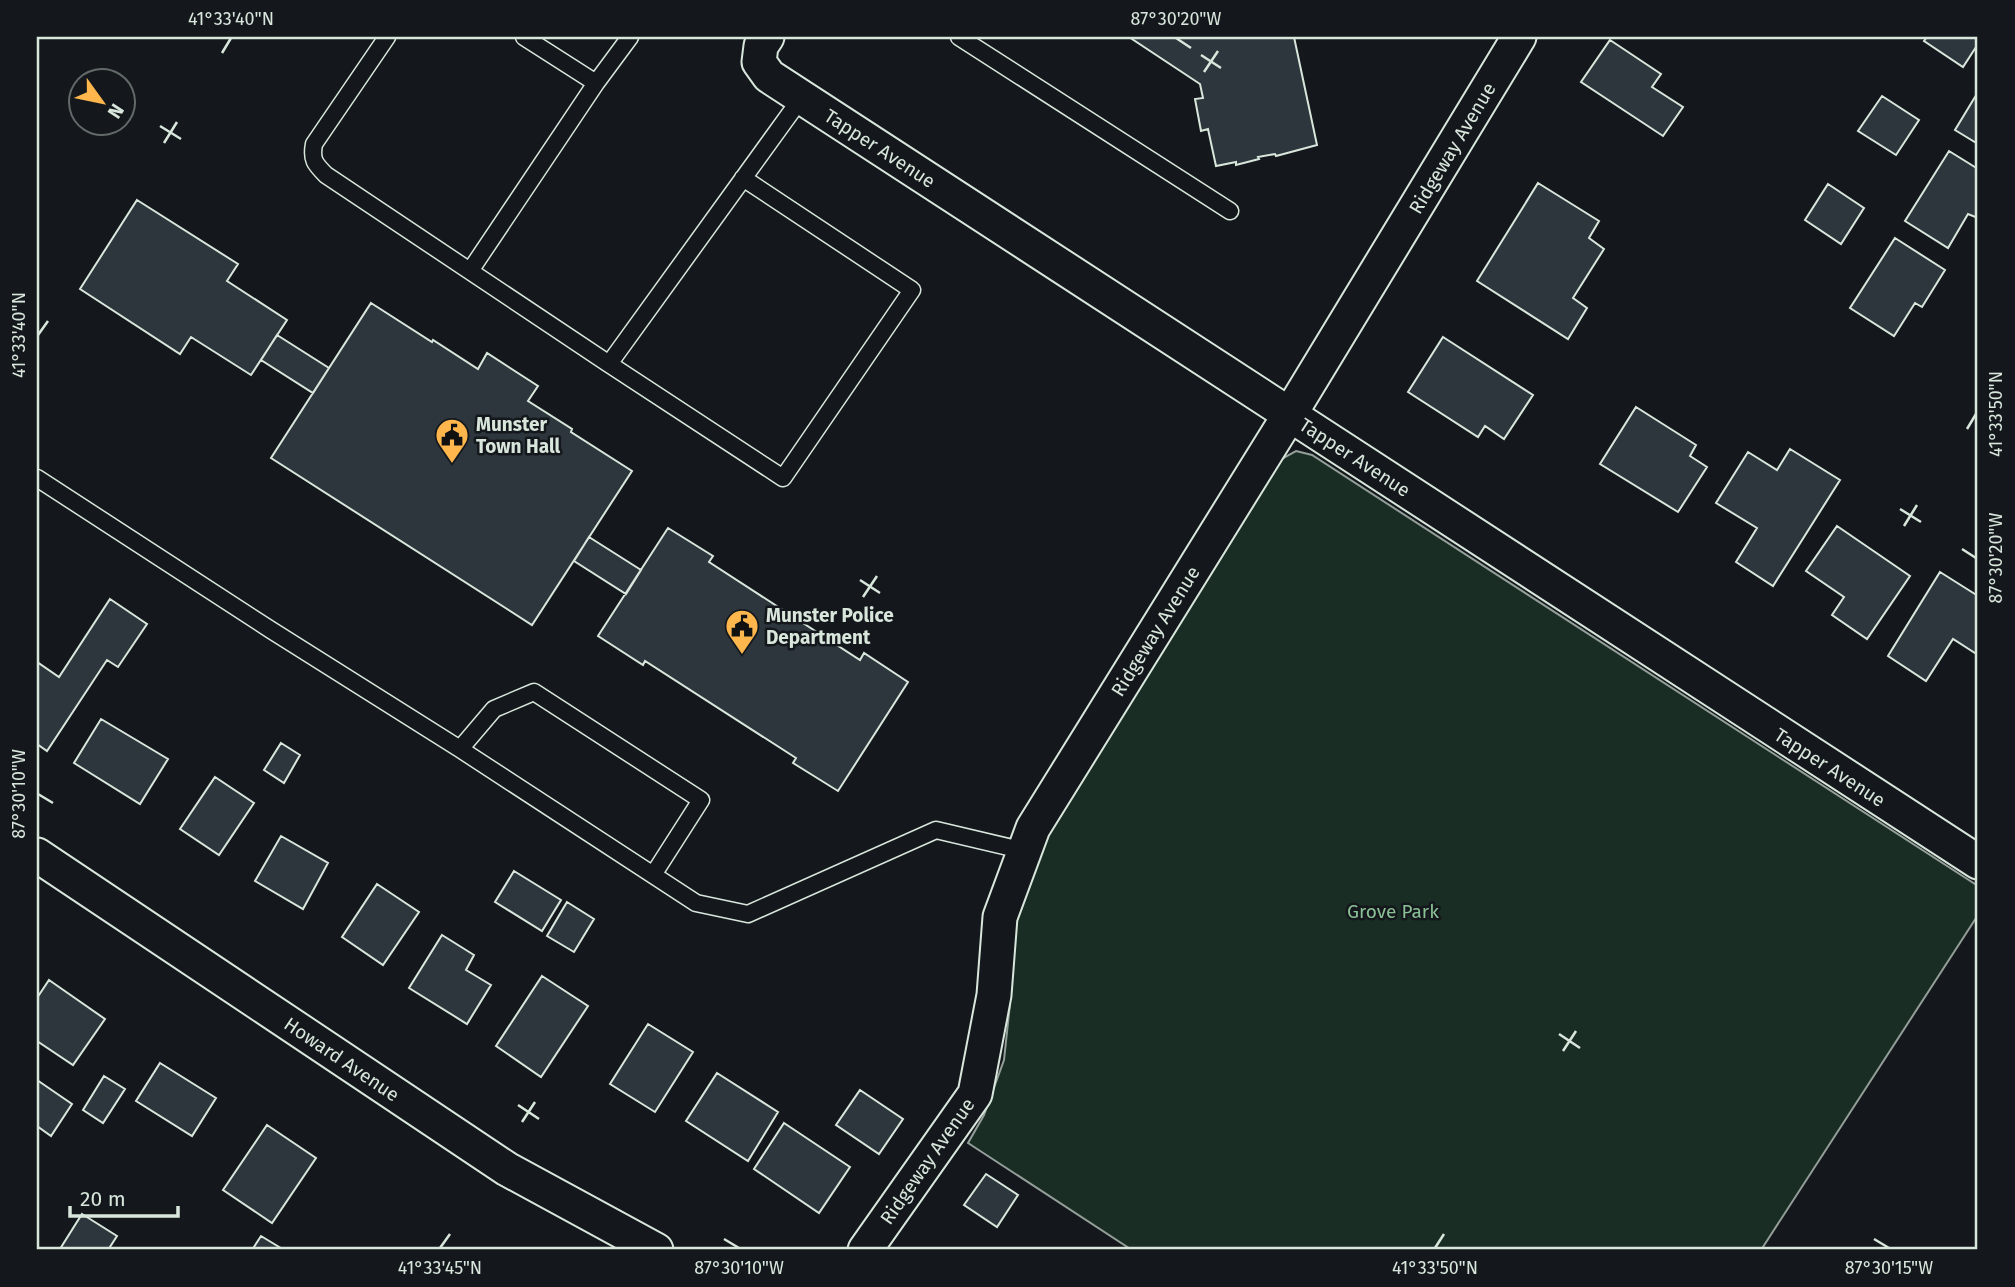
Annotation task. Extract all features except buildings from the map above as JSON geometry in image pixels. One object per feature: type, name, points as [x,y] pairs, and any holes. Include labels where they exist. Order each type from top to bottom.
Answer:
[{"type":"street","name":"Tapper Avenue","points":[[767,37],[761,46],[760,62],[769,76],[1978,862]]},
{"type":"street","name":"Ridgeway Avenue","points":[[865,1250],[975,1094],[994,995],[1000,917],[1033,828],[1290,414],[1519,37]]},
{"type":"street","name":"Howard Avenue","points":[[37,855],[507,1169],[656,1250]]},
{"type":"lane","points":[[387,37],[314,144],[312,154],[316,165],[326,175],[783,478],[912,290],[743,178]]},
{"type":"lane","points":[[524,37],[596,83]]},
{"type":"lane","points":[[470,271],[596,83],[630,37]]},
{"type":"lane","points":[[959,37],[1230,211]]},
{"type":"lane","points":[[609,364],[802,97]]},
{"type":"lane","points":[[37,478],[696,903],[748,914],[936,830],[1025,851]]},
{"type":"lane","points":[[460,749],[494,709],[534,692],[701,800],[653,875]]},
{"type":"green space","name":"Grove Park","points":[[1296,451],[1312,455],[1978,886],[1978,915],[1761,1250],[1132,1250],[968,1143],[984,1115],[1004,1060],[1010,1004],[1006,944],[1020,872],[1276,462]]},
{"type":"place","name":"Munster Town Hall","points":[[452,465]]},
{"type":"place","name":"Munster Police Department","points":[[742,656]]}]
